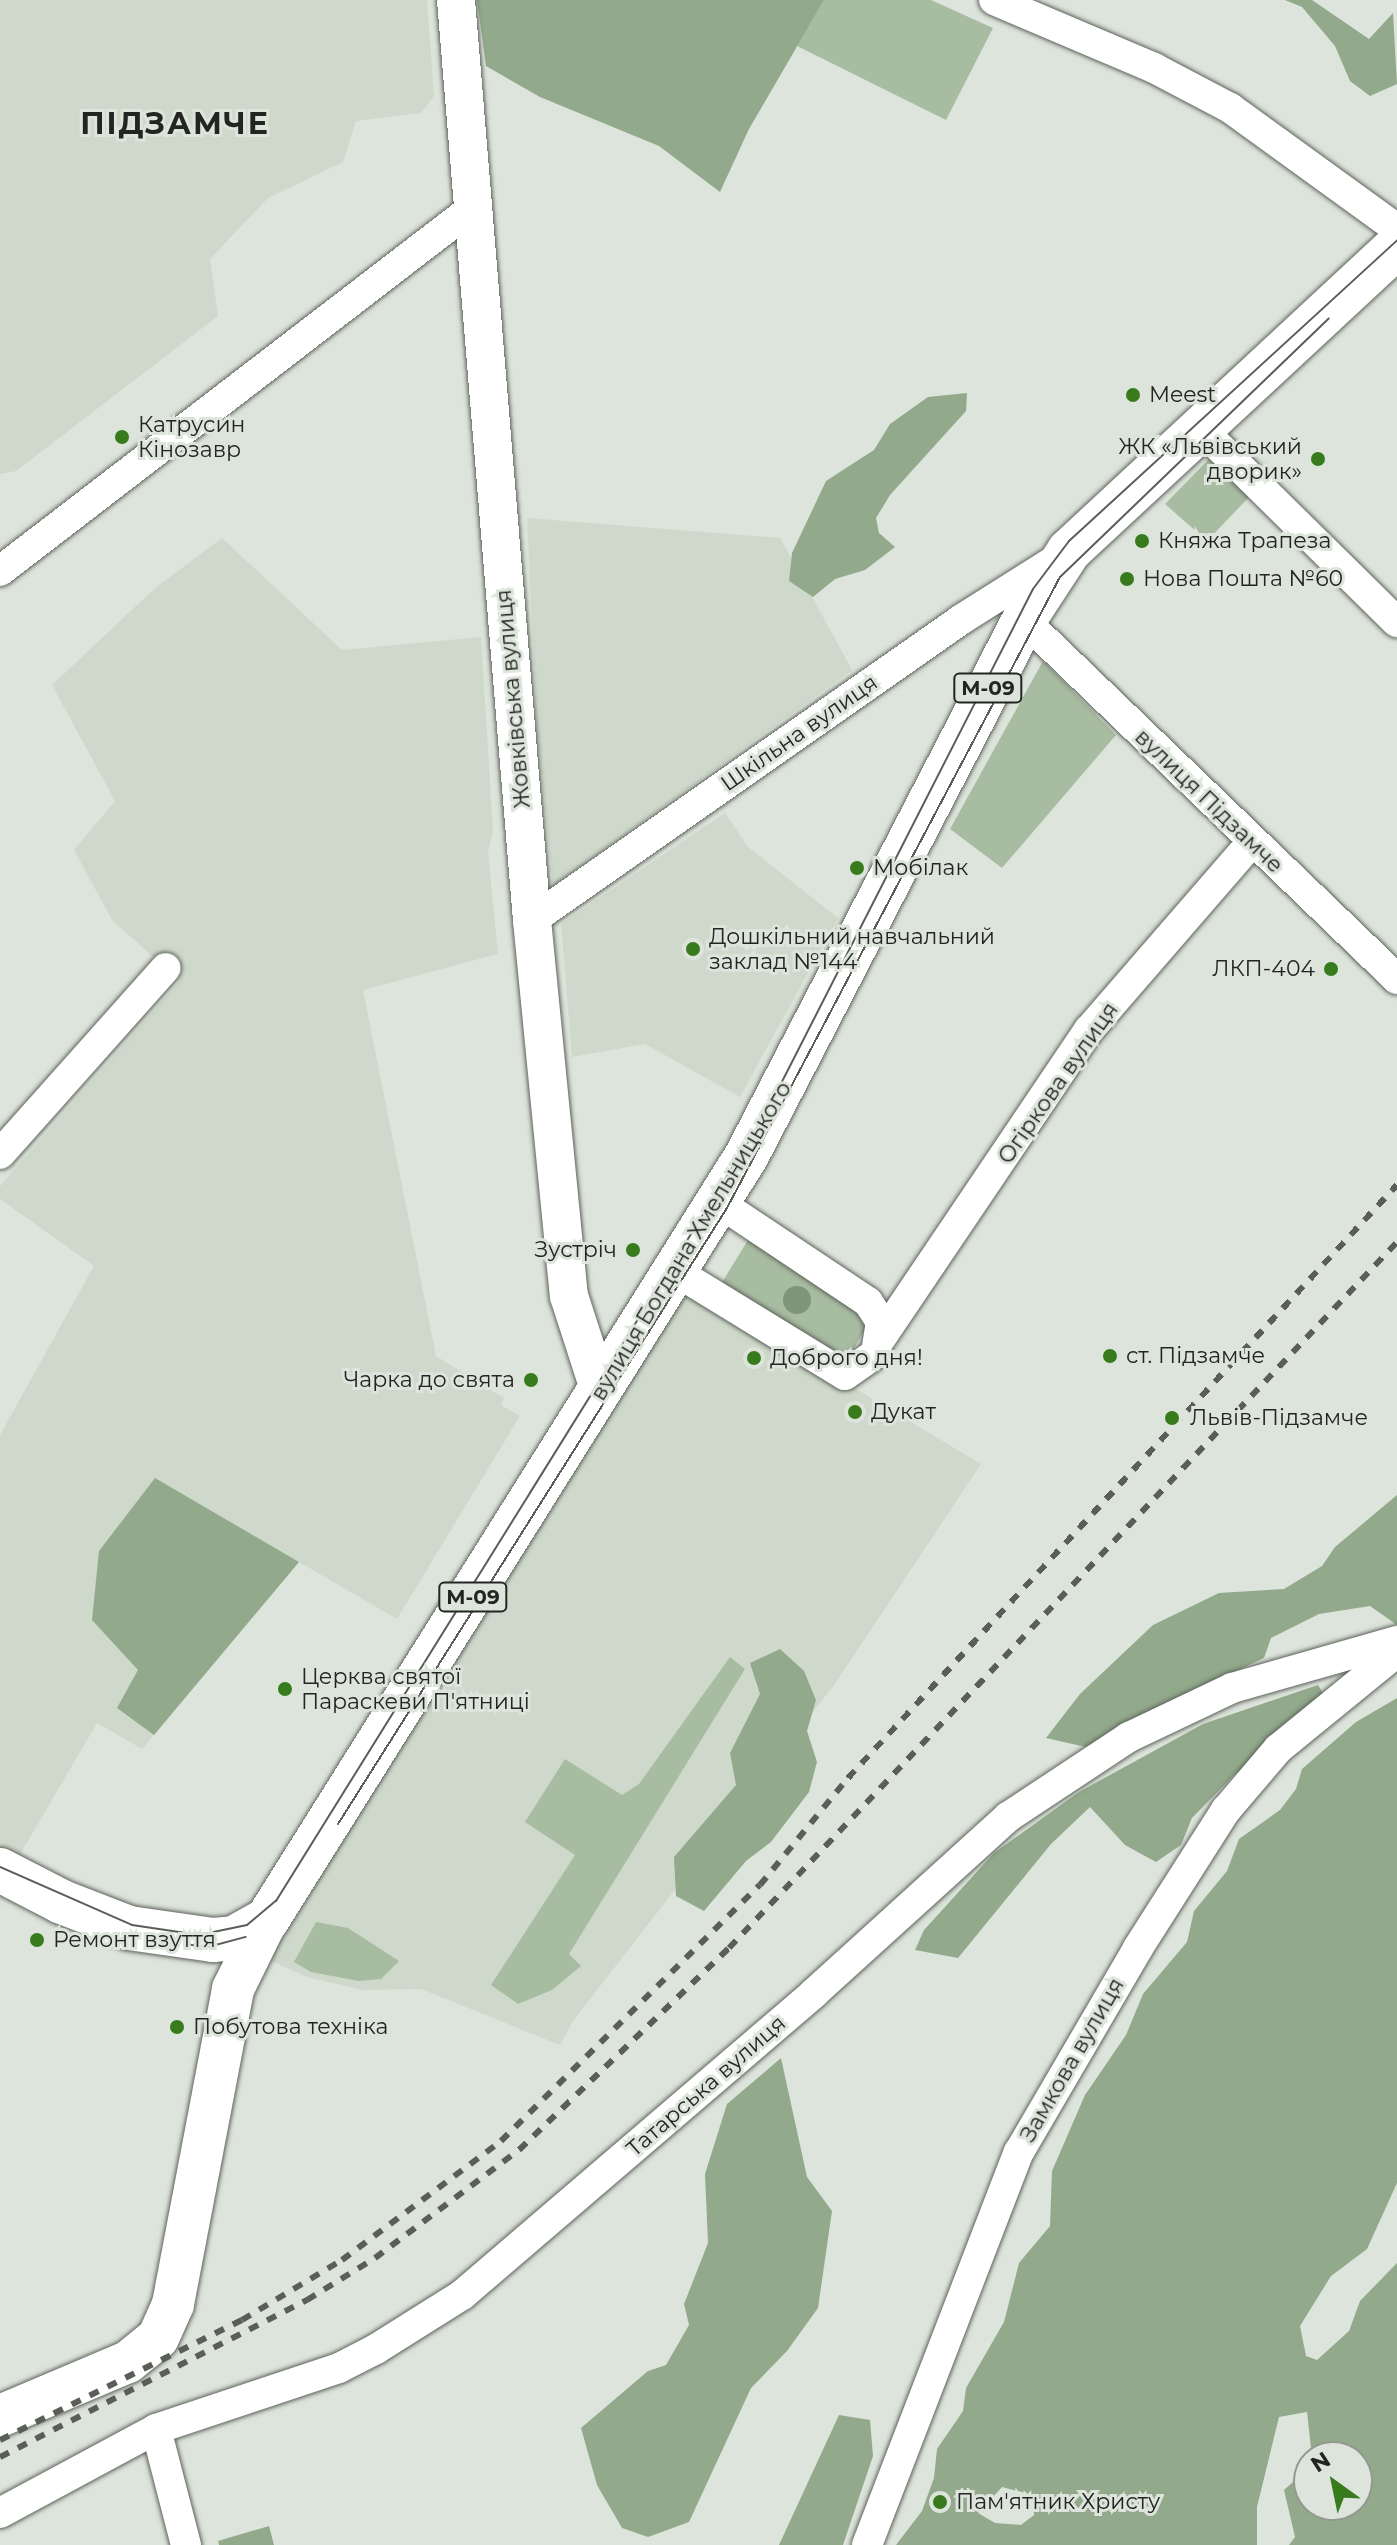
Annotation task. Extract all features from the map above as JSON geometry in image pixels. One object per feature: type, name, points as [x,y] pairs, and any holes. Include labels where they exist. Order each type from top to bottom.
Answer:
[{"type":"main road","name":"вулиця Богдана Хмельницького","points":[[0,2416],[128,2362],[158,2338],[173,2304],[233,1989],[267,1920],[718,1202],[804,1054],[1024,620],[1069,551],[1199,427],[1392,254]]},
{"type":"main road","points":[[0,1870],[62,1902],[129,1928],[213,1940],[234,1938],[267,1920]]},
{"type":"street","name":"Жовківська вулиця","points":[[456,0],[470,210],[532,920],[569,1296],[600,1392]]},
{"type":"street","points":[[994,0],[1154,68],[1230,108],[1392,254]]},
{"type":"street","points":[[0,571],[470,210]]},
{"type":"street","points":[[1199,427],[1397,622]]},
{"type":"street","name":"Шкільна вулиця","points":[[532,920],[962,619],[1069,551]]},
{"type":"street","name":"вулиця Підзамче","points":[[1024,620],[1397,979]]},
{"type":"street","name":"Огіркова вулиця","points":[[675,1271],[845,1375],[871,1359],[881,1338],[1089,1030],[1252,842]]},
{"type":"street","points":[[0,1154],[166,968]]},
{"type":"street","points":[[718,1202],[868,1302],[878,1314],[881,1338]]},
{"type":"street","name":"Татарська вулиця","points":[[0,2513],[156,2429],[339,2368],[462,2295],[814,1993],[1008,1817],[1129,1737],[1232,1688],[1397,1641]]},
{"type":"street","name":"Замкова вулиця","points":[[867,2545],[1019,2152],[1138,1948],[1226,1810],[1278,1749],[1397,1652]]},
{"type":"street","points":[[156,2429],[186,2545]]},
{"type":"shaded area","points":[[0,0],[427,0],[434,96],[421,113],[356,121],[343,162],[268,198],[210,259],[218,316],[16,471],[0,474]]},
{"type":"shaded area","points":[[477,0],[824,0],[749,129],[720,192],[659,146],[540,97],[486,66]]},
{"type":"shaded area","points":[[824,0],[931,0],[993,28],[946,120],[797,46]]},
{"type":"shaded area","points":[[1285,0],[1312,0],[1369,39],[1393,13],[1397,84],[1370,96],[1350,81],[1335,46],[1302,7]]},
{"type":"shaded area","points":[[967,393],[966,411],[890,495],[876,518],[879,533],[895,547],[865,570],[835,579],[813,597],[789,581],[792,553],[826,481],[874,450],[890,424],[928,397]]},
{"type":"shaded area","points":[[1209,459],[1250,496],[1207,541],[1165,504]]},
{"type":"shaded area","points":[[527,518],[780,538],[852,670],[553,886],[537,726]]},
{"type":"shaded area","points":[[222,538],[342,650],[481,637],[493,832],[488,852],[498,954],[363,990],[436,1356],[504,1398],[501,1405],[520,1416],[397,1619],[299,1562],[142,1749],[97,1723],[19,1856],[0,1848],[0,1435],[94,1266],[0,1199],[0,1186],[180,981],[112,920],[74,850],[115,801],[52,685],[154,589]]},
{"type":"shaded area","points":[[1043,661],[1116,735],[1002,868],[950,829]]},
{"type":"shaded area","name":"Дошкільний навчальний заклад №144","points":[[725,813],[748,847],[838,918],[740,1097],[645,1044],[572,1057],[561,924]]},
{"type":"shaded area","points":[[748,1240],[873,1317],[846,1361],[721,1284]]},
{"type":"shaded area","points":[[797,1286],[807,1290],[811,1300],[807,1310],[797,1314],[787,1310],[783,1300],[787,1290]]},
{"type":"shaded area","points":[[689,1289],[981,1464],[834,1685],[573,2021],[560,2045],[421,1989],[362,1990],[307,1977],[265,1958]]},
{"type":"shaded area","points":[[155,1478],[299,1562],[154,1735],[117,1708],[138,1670],[92,1620],[99,1551]]},
{"type":"shaded area","points":[[1397,1495],[1397,1625],[1370,1606],[1319,1614],[1271,1638],[1264,1658],[1140,1716],[1086,1747],[1046,1738],[1080,1694],[1153,1625],[1219,1593],[1284,1589],[1322,1566],[1335,1547]]},
{"type":"shaded area","points":[[780,1649],[804,1671],[816,1700],[807,1731],[817,1762],[809,1792],[771,1842],[746,1861],[704,1911],[676,1896],[674,1857],[736,1785],[730,1753],[760,1694],[750,1663]]},
{"type":"shaded area","points":[[730,1657],[745,1669],[569,1954],[581,1966],[552,1990],[518,2004],[491,1985],[575,1855],[525,1822],[565,1759],[622,1795],[639,1784]]},
{"type":"shaded area","points":[[1318,1685],[1327,1700],[1234,1775],[1192,1818],[1181,1845],[1156,1862],[1125,1845],[1090,1807],[1051,1844],[958,1958],[915,1950],[924,1930],[994,1853],[1079,1792],[1203,1724]]},
{"type":"shaded area","points":[[1397,1698],[1397,2183],[1367,2249],[1331,2276],[1300,2326],[1306,2356],[1317,2360],[1349,2331],[1360,2301],[1397,2263],[1397,2545],[1289,2545],[1295,2537],[1284,2490],[1293,2482],[1293,2521],[1373,2521],[1373,2441],[1310,2441],[1307,2412],[1279,2417],[1257,2507],[1257,2545],[896,2545],[922,2511],[934,2478],[937,2449],[963,2411],[966,2388],[1004,2322],[1019,2263],[1050,2226],[1052,2171],[1085,2095],[1126,2035],[1143,1994],[1187,1942],[1194,1911],[1227,1871],[1239,1839],[1280,1810],[1296,1789],[1302,1769],[1356,1722]],"holes":[[[1002,2487],[1033,2495],[1034,2515],[1021,2525],[995,2523],[978,2513]]]},
{"type":"shaded area","points":[[316,1922],[348,1928],[399,1961],[381,1979],[359,1981],[311,1972],[294,1962]]},
{"type":"shaded area","points":[[781,2058],[807,2177],[832,2211],[818,2308],[787,2351],[751,2388],[689,2522],[648,2537],[622,2528],[597,2485],[581,2428],[648,2371],[666,2365],[689,2325],[684,2304],[708,2243],[705,2174],[727,2104]]},
{"type":"shaded area","points":[[839,2415],[870,2420],[873,2456],[843,2545],[779,2545]]},
{"type":"shaded area","points":[[269,2526],[274,2545],[219,2545],[218,2541]]},
{"type":"tram line","points":[[0,1867],[132,1925],[199,1935],[247,1925],[276,1901],[765,1115],[1033,589],[1069,541],[1397,240]]},
{"type":"tram line","points":[[338,1824],[727,1208],[1060,577],[1329,318]]},
{"type":"tram line","points":[[184,1944],[208,1947],[246,1937]]},
{"type":"railway","points":[[0,2440],[242,2320],[342,2260],[501,2141],[760,1885],[848,1778],[1397,1185]]},
{"type":"railway","points":[[0,2457],[307,2300],[375,2258],[519,2150],[729,1948],[1397,1242]]},
{"type":"place","name":"Meest","points":[[1133,395]]},
{"type":"place","name":"Катрусин Кінозавр","points":[[122,437]]},
{"type":"place","name":"ЖК «Львівський дворик»","points":[[1318,459]]},
{"type":"place","name":"Княжа Трапеза","points":[[1142,541]]},
{"type":"place","name":"Нова Пошта №60","points":[[1127,579]]},
{"type":"place","name":"Мобілак","points":[[857,868]]},
{"type":"place","name":"Дошкільний навчальний заклад №144","points":[[693,949]]},
{"type":"place","name":"ЛКП-404","points":[[1331,969]]},
{"type":"place","name":"Зустріч","points":[[633,1250]]},
{"type":"place","name":"ст. Підзамче","points":[[1110,1356]]},
{"type":"place","name":"Доброго дня!","points":[[754,1358]]},
{"type":"place","name":"Чарка до святa","points":[[531,1380]]},
{"type":"place","name":"Дукат","points":[[855,1412]]},
{"type":"place","name":"Львів-Підзамче","points":[[1172,1418]]},
{"type":"place","name":"Церква святої Параскеви П'ятниці","points":[[285,1689]]},
{"type":"place","name":"Ремонт взуття","points":[[37,1940]]},
{"type":"place","name":"Побутова техніка","points":[[177,2027]]},
{"type":"place","name":"Пам'ятник Христу","points":[[940,2502]]},
{"type":"district","name":"ПІДЗАМЧЕ","points":[[175,124]]}]
